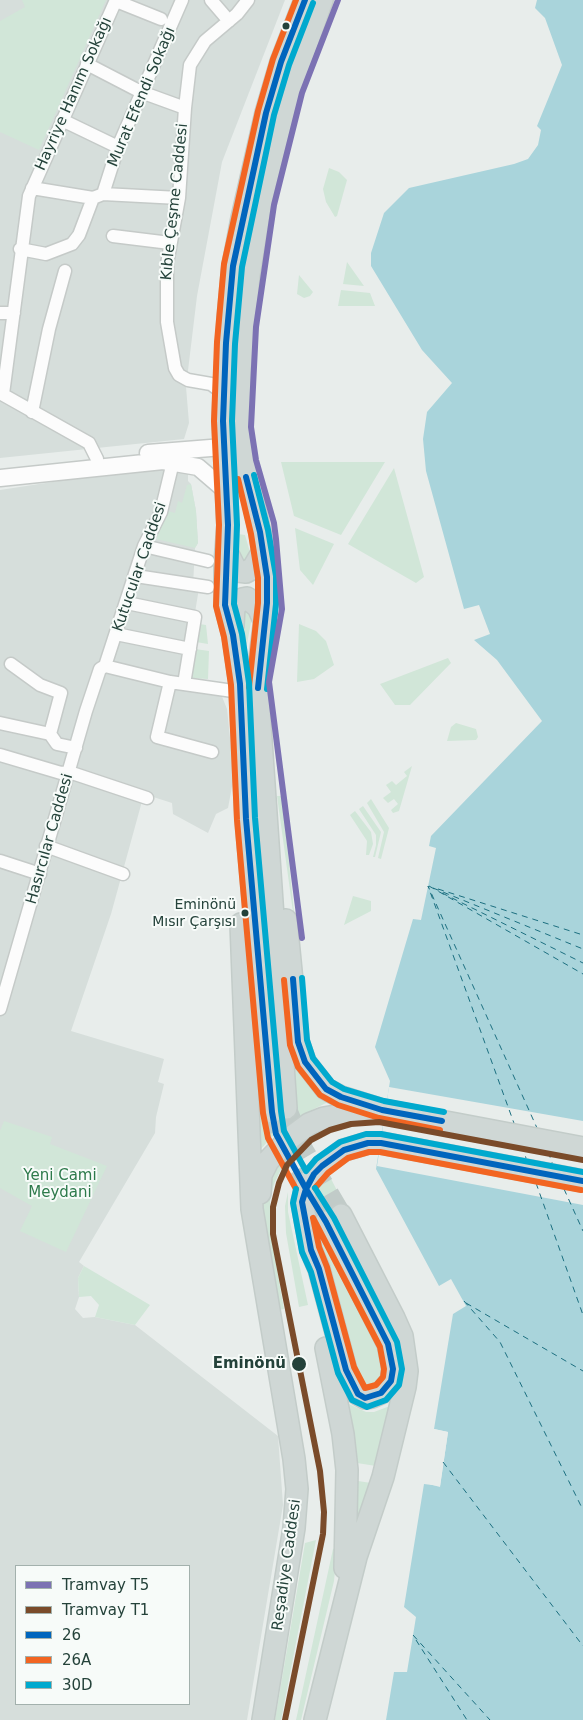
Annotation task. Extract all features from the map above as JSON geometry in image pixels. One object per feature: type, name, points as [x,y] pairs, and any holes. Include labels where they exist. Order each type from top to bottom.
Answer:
[{"type":"main road","points":[[305,0],[282,62],[257,148],[233,266],[232,368],[239,438],[263,551],[268,603],[257,681],[265,780],[279,1110],[246,820],[240,684],[233,634],[225,605],[217,555],[228,525],[222,447],[224,394],[232,368],[261,201],[285,106],[322,0]]},
{"type":"main road","points":[[222,447],[248,482]]},
{"type":"main road","points":[[217,555],[234,566],[238,571],[246,572],[254,568],[263,551]]},
{"type":"main road","points":[[233,634],[234,607],[242,599],[253,601],[258,607],[265,624]]},
{"type":"main road","points":[[265,780],[272,804],[298,1042],[305,1062],[318,1081],[333,1094],[382,1110],[583,1148]]},
{"type":"main road","points":[[246,820],[242,833],[239,858],[252,1209],[255,1232]]},
{"type":"main road","points":[[255,1232],[261,1175],[268,1161],[290,1138],[309,1124],[324,1118],[344,1113],[382,1110]]},
{"type":"main road","points":[[340,1623],[347,1539],[347,1470],[333,1377],[313,1287],[311,1250],[302,1202],[308,1183],[314,1174],[344,1150],[368,1143],[381,1143],[583,1181]]},
{"type":"main road","points":[[311,1250],[320,1269],[346,1370],[352,1386],[358,1394],[365,1398],[381,1394],[391,1380],[393,1369],[388,1344],[333,1219],[394,1318],[402,1336],[407,1370],[383,1477],[356,1558],[333,1657],[315,1720]]},
{"type":"main road","name":"Reşadiye Caddesi","points":[[255,1232],[276,1346],[297,1489],[294,1528],[263,1720]]},
{"type":"street","points":[[116,0],[161,19]]},
{"type":"street","name":"Hayriye Hanım Sokağı","points":[[2,393],[5,351],[14,313],[20,249],[32,188],[116,0]]},
{"type":"street","name":"Murat Efendi Sokağı","points":[[20,249],[46,254],[72,244],[79,235],[98,196],[182,0]]},
{"type":"street","points":[[211,0],[229,21]]},
{"type":"street","name":"Kıble Çeşme Caddesi","points":[[224,394],[211,384],[188,380],[179,375],[175,368],[167,322],[166,264],[179,198],[190,65],[206,41],[229,21],[248,0]]},
{"type":"street","points":[[87,64],[141,92],[185,108]]},
{"type":"street","points":[[62,120],[118,147]]},
{"type":"street","points":[[32,188],[98,196],[179,198]]},
{"type":"street","points":[[112,236],[170,243]]},
{"type":"street","points":[[32,412],[49,329],[65,270]]},
{"type":"street","points":[[0,313],[14,313]]},
{"type":"street","points":[[2,393],[32,412],[89,443],[97,459]]},
{"type":"street","points":[[0,472],[186,448],[222,447]]},
{"type":"street","points":[[0,478],[146,461],[173,462],[198,467],[226,491]]},
{"type":"street","name":"Kutucular Caddesi","points":[[102,667],[127,603],[144,546],[161,512],[173,462]]},
{"type":"street","points":[[144,546],[217,555]]},
{"type":"street","points":[[136,576],[208,587]]},
{"type":"street","points":[[127,603],[195,617],[184,684]]},
{"type":"street","points":[[116,634],[190,649]]},
{"type":"street","points":[[11,664],[40,686],[61,693],[50,734]]},
{"type":"street","points":[[102,667],[170,682],[233,691]]},
{"type":"street","name":"Hasırcılar Caddesi","points":[[0,1009],[40,874],[46,846],[102,667]]},
{"type":"street","points":[[170,682],[157,736],[212,752]]},
{"type":"street","points":[[0,722],[50,734],[57,744],[76,748]]},
{"type":"street","points":[[0,755],[62,773],[69,772],[147,798]]},
{"type":"street","points":[[46,846],[123,874]]},
{"type":"street","points":[[0,861],[40,874]]},
{"type":"shaded area","points":[[0,0],[285,0],[222,162],[197,296],[186,387],[189,423],[184,439],[0,458]]},
{"type":"shaded area","points":[[170,464],[188,474],[196,511],[198,543],[195,548],[193,585],[199,588],[183,686],[220,696],[221,694],[227,709],[234,776],[228,808],[216,814],[208,833],[173,814],[172,803],[144,794],[111,914],[71,1031],[164,1059],[158,1082],[164,1084],[156,1117],[155,1133],[79,1262],[84,1266],[78,1278],[79,1297],[75,1309],[83,1318],[95,1317],[135,1325],[278,1436],[283,1505],[247,1720],[0,1720],[0,490]]},
{"type":"green space","points":[[22,0],[106,0],[39,150],[0,132],[0,21],[25,7]]},
{"type":"green space","points":[[329,168],[339,172],[347,180],[337,216],[335,217],[326,202],[323,189]]},
{"type":"green space","points":[[347,262],[364,286],[343,284]]},
{"type":"green space","points":[[299,275],[313,292],[310,296],[304,298],[297,294]]},
{"type":"green space","points":[[341,290],[370,293],[375,306],[338,306]]},
{"type":"green space","points":[[281,462],[385,462],[341,535],[294,516]]},
{"type":"green space","points":[[394,468],[424,577],[416,583],[348,544]]},
{"type":"green space","points":[[191,484],[196,511],[198,543],[195,548],[156,539],[168,511],[175,513],[178,501],[182,503],[187,485]]},
{"type":"green space","points":[[295,528],[334,544],[313,585],[300,570]]},
{"type":"green space","points":[[238,534],[245,535],[252,559],[244,563],[237,557]]},
{"type":"green space","points":[[247,608],[252,617],[247,644],[243,644],[240,613]]},
{"type":"green space","points":[[199,624],[206,625],[208,644],[196,642]]},
{"type":"green space","points":[[299,624],[316,631],[326,641],[334,665],[314,679],[297,682]]},
{"type":"green space","points":[[195,649],[209,651],[208,679],[190,678]]},
{"type":"green space","points":[[448,658],[451,663],[410,705],[395,705],[380,684]]},
{"type":"green space","points":[[456,723],[476,729],[478,737],[476,740],[447,741],[451,727]]},
{"type":"green space","points":[[412,766],[399,811],[393,813],[391,810],[398,804],[394,799],[388,803],[383,798],[391,792],[386,785],[392,781],[396,785],[407,776],[404,772]]},
{"type":"green space","points":[[277,796],[282,796],[297,941]]},
{"type":"green space","points":[[371,799],[389,828],[381,859],[378,858],[384,832],[367,803]]},
{"type":"green space","points":[[363,806],[381,832],[375,857],[373,857],[376,835],[359,809]]},
{"type":"green space","points":[[355,811],[371,832],[373,844],[369,855],[366,855],[367,841],[350,815]]},
{"type":"green space","points":[[353,896],[371,901],[371,911],[344,925]]},
{"type":"green space","points":[[290,1050],[308,1084],[328,1102],[284,1124],[259,1151],[257,1117],[272,1112]]},
{"type":"green space","name":"Yeni Cami Meydani","points":[[4,1121],[52,1137],[50,1144],[107,1166],[66,1252],[20,1231],[32,1206],[0,1188],[0,1131]]},
{"type":"green space","points":[[324,1129],[308,1139],[293,1152],[283,1165],[274,1184],[270,1200],[270,1230],[284,1309],[274,1311],[260,1214],[264,1196],[279,1160],[306,1136]]},
{"type":"green space","points":[[328,1173],[347,1210],[384,1357],[384,1381],[369,1390],[363,1385],[355,1368],[312,1209],[315,1189]]},
{"type":"green space","points":[[288,1192],[288,1212],[308,1305],[299,1307],[286,1233],[285,1206]]},
{"type":"green space","points":[[84,1266],[150,1305],[135,1325],[95,1317],[99,1305],[91,1296],[79,1297],[78,1278]]},
{"type":"green space","points":[[398,1403],[376,1466],[357,1463],[349,1404],[366,1412],[374,1412]]},
{"type":"green space","points":[[358,1481],[371,1483],[357,1529]]},
{"type":"green space","points":[[316,1540],[281,1720],[275,1720],[305,1543]]},
{"type":"green space","points":[[337,1548],[334,1581],[301,1720],[296,1720],[333,1549]]},
{"type":"water","points":[[537,0],[583,0],[583,1720],[386,1720],[394,1672],[407,1672],[416,1617],[404,1607],[424,1484],[440,1486],[448,1432],[434,1429],[453,1314],[466,1306],[451,1279],[439,1286],[376,1169],[390,1081],[375,1047],[413,919],[421,920],[436,848],[429,846],[431,836],[542,721],[497,660],[474,640],[490,634],[479,605],[464,609],[426,471],[423,439],[427,412],[452,383],[422,350],[371,266],[371,253],[384,213],[409,188],[514,164],[528,159],[538,145],[541,130],[537,126],[562,65],[545,18],[535,8]]},
{"type":"pier","points":[[389,1087],[583,1121],[583,1205],[377,1166]]},
{"type":"pier","points":[[434,1429],[448,1432],[440,1487],[422,1482],[437,1484],[446,1434],[432,1431]]},
{"type":"ferry route","points":[[515,1126],[428,886],[537,1128]]},
{"type":"ferry route","points":[[429,886],[583,974]]},
{"type":"ferry route","points":[[433,888],[583,949]]},
{"type":"ferry route","points":[[438,889],[583,935]]},
{"type":"ferry route","points":[[442,893],[583,963]]},
{"type":"ferry route","points":[[522,1146],[527,1161]]},
{"type":"ferry route","points":[[548,1152],[553,1165]]},
{"type":"ferry route","points":[[536,1183],[583,1315]]},
{"type":"ferry route","points":[[564,1189],[583,1231]]},
{"type":"ferry route","points":[[464,1301],[500,1342],[583,1510]]},
{"type":"ferry route","points":[[466,1303],[583,1371]]},
{"type":"ferry route","points":[[443,1462],[583,1646]]},
{"type":"ferry route","points":[[413,1635],[490,1720]]},
{"type":"ferry route","points":[[416,1640],[467,1720]]},
{"type":"tunnel","points":[[286,1108],[303,1150],[341,1215]]},
{"type":"tunnel","points":[[272,1112],[276,1134],[283,1149],[326,1222]]},
{"type":"tram line","name":"T5","points":[[302,938],[269,682],[282,609],[276,539],[274,523],[256,460],[251,427],[256,327],[274,205],[302,93],[338,0]]},
{"type":"tram line","name":"T1","points":[[285,1720],[323,1534],[324,1512],[320,1471],[273,1234],[273,1207],[279,1183],[287,1165],[311,1140],[330,1130],[351,1124],[379,1122],[583,1160]]},
{"type":"transit line","name":"26A","points":[[296,0],[273,59],[258,111],[224,264],[217,342],[214,421],[219,525],[216,606],[224,637],[231,685],[237,820],[263,1113],[268,1138],[296,1189]]},
{"type":"transit line","name":"26","points":[[305,0],[281,62],[266,113],[233,266],[226,343],[223,421],[228,525],[225,605],[233,635],[240,684],[246,819],[272,1112],[276,1134],[306,1189]]},
{"type":"transit line","name":"30D","points":[[313,3],[289,65],[274,115],[242,267],[235,344],[232,421],[237,525],[234,604],[242,634],[249,683],[255,818],[284,1131],[306,1171],[316,1159],[340,1142],[366,1134],[381,1134],[583,1172]]},
{"type":"transit line","name":"30D","points":[[254,475],[268,530],[276,576],[276,604],[267,689]]},
{"type":"transit line","name":"26","points":[[246,477],[260,532],[267,577],[267,603],[258,688]]},
{"type":"transit line","name":"26A","points":[[238,479],[251,534],[258,578],[258,603],[249,687]]},
{"type":"transit line","name":"30D","points":[[302,978],[307,1040],[313,1058],[332,1082],[344,1089],[384,1101],[444,1112]]},
{"type":"transit line","name":"26","points":[[293,979],[298,1042],[305,1062],[326,1089],[341,1097],[382,1110],[442,1121]]},
{"type":"transit line","name":"26A","points":[[284,980],[290,1045],[298,1067],[320,1095],[338,1105],[379,1118],[440,1130]]},
{"type":"transit line","name":"26","points":[[306,1189],[314,1174],[322,1166],[344,1150],[368,1143],[381,1143],[583,1181]]},
{"type":"transit line","name":"26A","points":[[315,1188],[328,1173],[348,1158],[369,1152],[380,1152],[581,1190]]},
{"type":"transit line","name":"30D","points":[[296,1189],[293,1203],[302,1252],[311,1272],[338,1373],[352,1400],[367,1407],[386,1400],[399,1385],[402,1369],[397,1342],[334,1218],[315,1188]]},
{"type":"transit line","name":"26","points":[[306,1189],[326,1222],[388,1344],[393,1369],[391,1381],[381,1393],[365,1398],[358,1394],[346,1370],[319,1269],[311,1250],[302,1202],[306,1189]]},
{"type":"transit line","name":"26A","points":[[313,1218],[380,1347],[384,1369],[383,1377],[376,1385],[365,1388],[354,1367],[327,1267],[319,1247],[313,1218]]},
{"type":"place","name":"Eminönü Mısır Çarşısı","points":[[245,913]]},
{"type":"place","name":"Eminönü","points":[[299,1364]]}]
